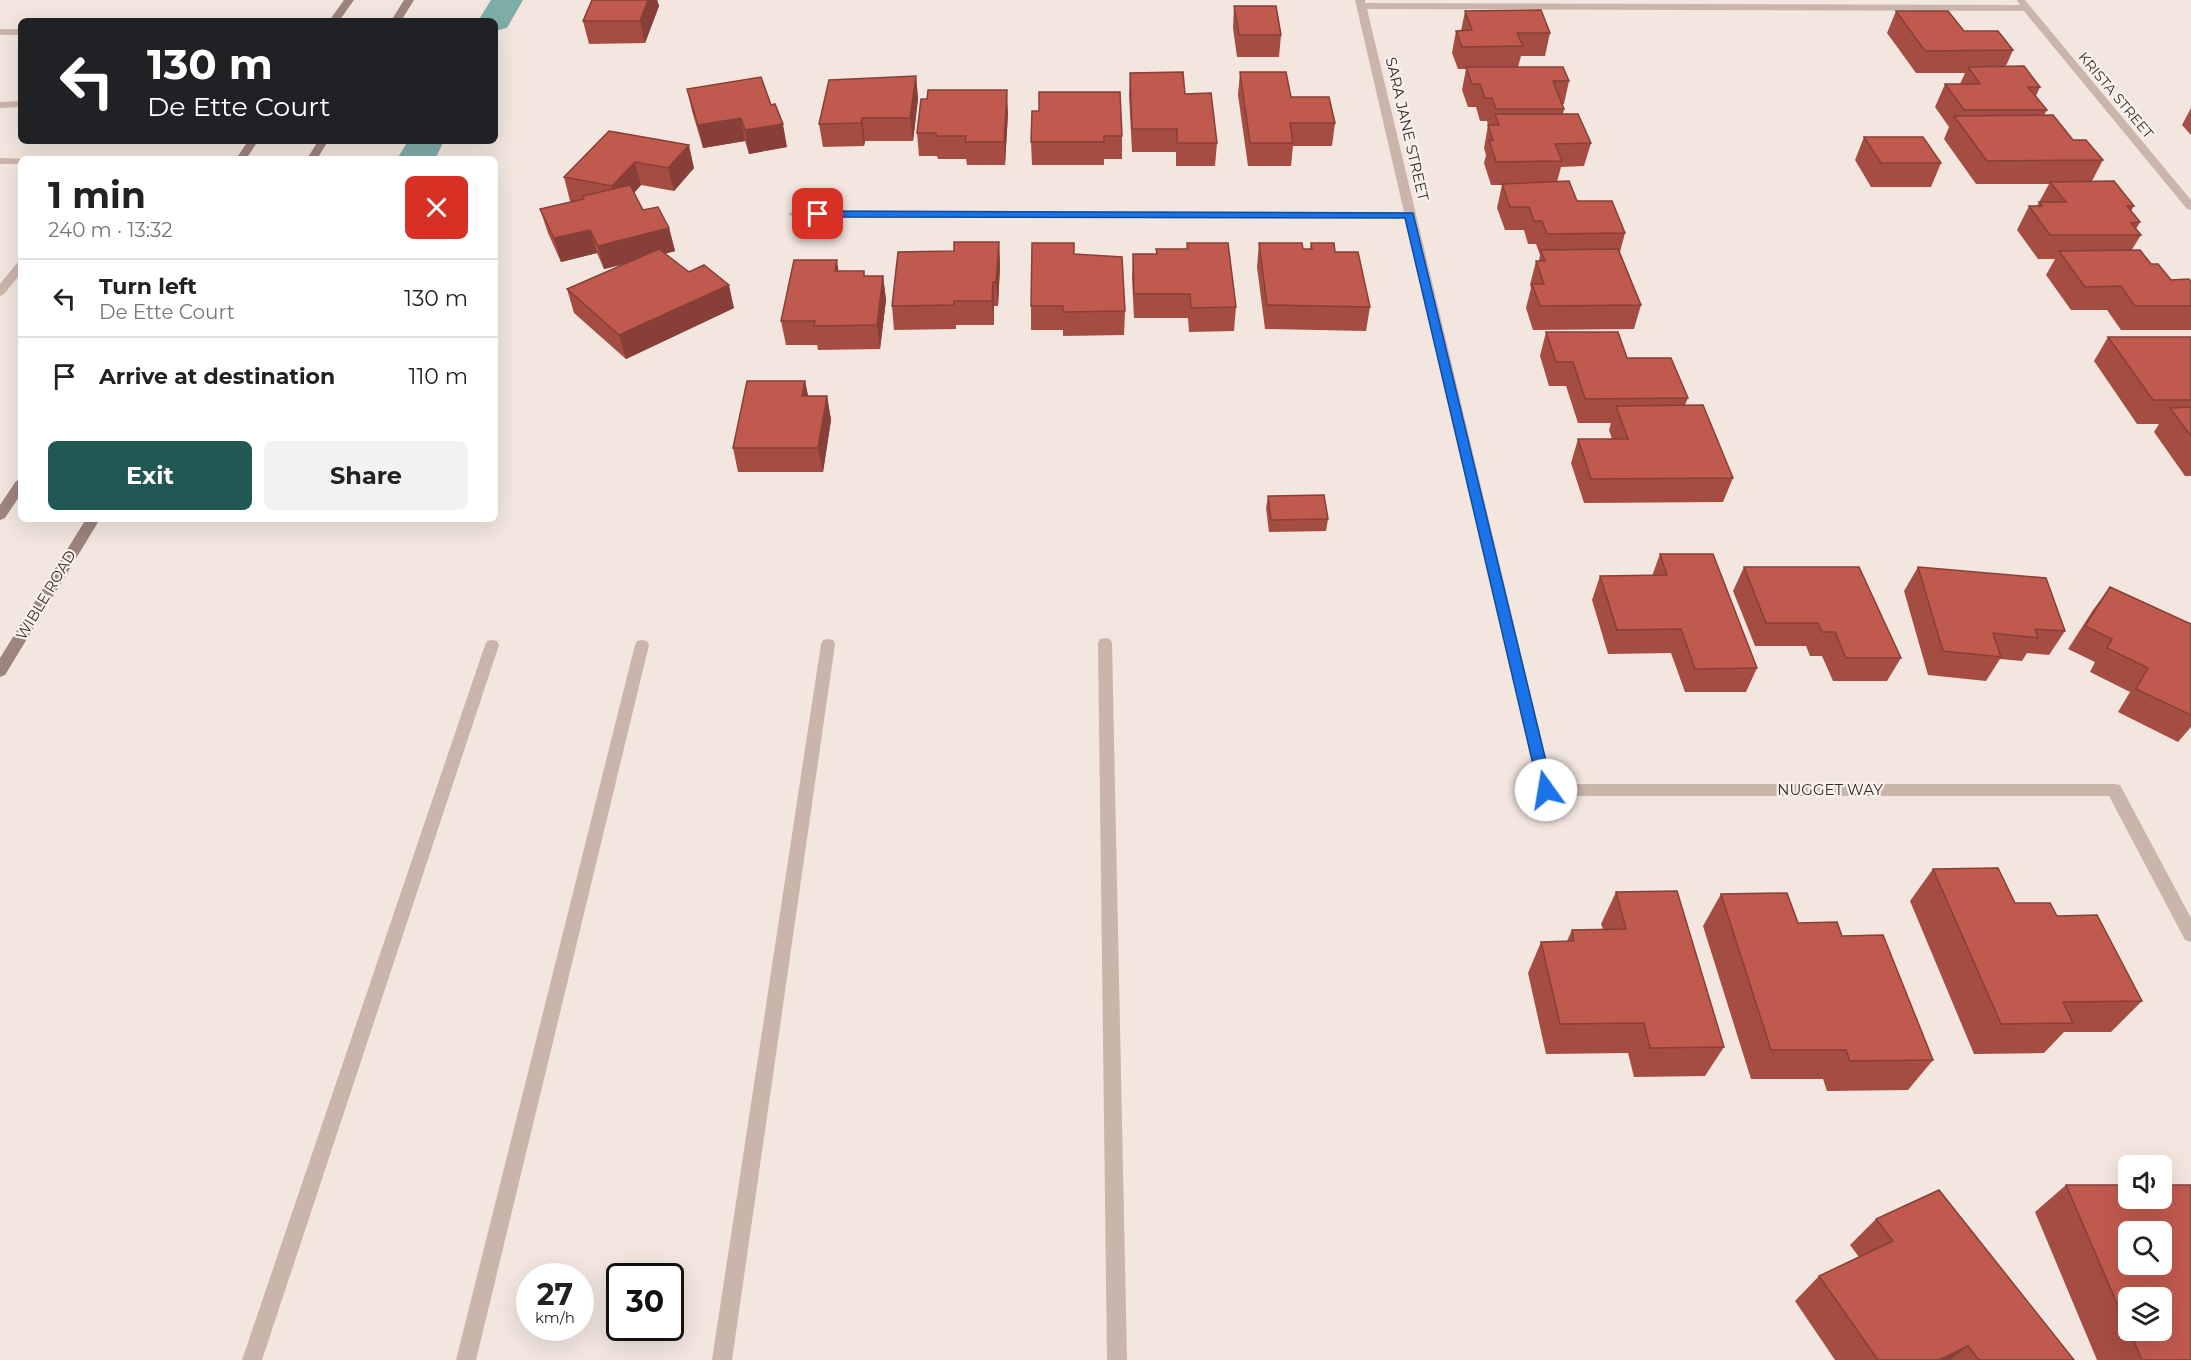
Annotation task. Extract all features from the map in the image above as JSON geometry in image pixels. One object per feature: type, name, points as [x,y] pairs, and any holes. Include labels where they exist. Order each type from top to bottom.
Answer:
[{"type":"street","points":[[336,18],[349,0]]},
{"type":"street","points":[[398,18],[409,0]]},
{"type":"street","points":[[1361,3],[2023,4]]},
{"type":"street","name":"SARA JANE STREET","points":[[1361,3],[1546,790]]},
{"type":"street","name":"KRISTA STREET","points":[[2023,4],[2191,207]]},
{"type":"street","points":[[0,32],[18,32]]},
{"type":"street","points":[[0,105],[18,104]]},
{"type":"street","points":[[0,161],[18,161]]},
{"type":"street","points":[[794,214],[1410,215]]},
{"type":"street","points":[[0,292],[18,269]]},
{"type":"street","points":[[0,515],[18,488]]},
{"type":"street","name":"WIBLE ROAD","points":[[0,671],[91,522]]},
{"type":"street","points":[[1105,643],[1117,1360]]},
{"type":"street","points":[[722,1360],[828,644]]},
{"type":"street","points":[[252,1360],[492,645]]},
{"type":"street","points":[[466,1360],[642,645]]},
{"type":"street","name":"NUGGET WAY","points":[[1546,790],[2114,790],[2191,935]]},
{"type":"building","points":[[592,0],[648,0],[640,21],[583,21]]},
{"type":"building","points":[[1234,6],[1276,6],[1281,35],[1239,35]]},
{"type":"building","points":[[1541,10],[1550,33],[1517,33],[1523,46],[1462,47],[1456,31],[1472,30],[1465,11]]},
{"type":"building","points":[[1896,11],[1948,11],[1964,31],[1998,31],[2013,50],[1925,51]]},
{"type":"building","points":[[2024,66],[2040,87],[2028,87],[2047,110],[1964,110],[1945,84],[1980,84],[1968,67]]},
{"type":"building","points":[[1466,67],[1563,67],[1569,81],[1553,81],[1564,109],[1496,109],[1492,98],[1485,98],[1480,84],[1472,84]]},
{"type":"building","points":[[1183,72],[1185,94],[1211,93],[1217,143],[1177,143],[1177,129],[1132,129],[1130,73]]},
{"type":"building","points":[[1240,72],[1286,72],[1291,97],[1329,97],[1335,123],[1290,123],[1293,143],[1250,143]]},
{"type":"building","points":[[916,76],[910,118],[862,118],[861,123],[819,124],[829,80]]},
{"type":"building","points":[[761,77],[771,105],[775,104],[783,124],[745,130],[741,118],[698,125],[687,89]]},
{"type":"building","points":[[928,90],[1007,90],[1004,142],[965,142],[966,136],[936,136],[936,133],[917,133],[921,99],[927,99]]},
{"type":"building","points":[[1039,92],[1120,92],[1122,136],[1104,136],[1104,142],[1031,142],[1032,111],[1039,111]]},
{"type":"building","points":[[1495,114],[1578,114],[1591,143],[1555,144],[1562,161],[1496,162],[1489,140],[1493,140],[1488,125],[1499,125]]},
{"type":"building","points":[[2053,115],[2073,140],[2086,140],[2103,160],[1987,161],[1954,116]]},
{"type":"building","points":[[609,131],[689,145],[668,168],[635,162],[612,186],[564,177]]},
{"type":"building","points":[[1864,137],[1923,137],[1941,163],[1881,163]]},
{"type":"building","points":[[1569,181],[1577,201],[1612,201],[1625,233],[1547,234],[1542,221],[1534,221],[1529,207],[1510,207],[1502,184]]},
{"type":"building","points":[[2114,181],[2134,206],[2127,206],[2140,222],[2131,223],[2141,235],[2050,235],[2029,206],[2042,206],[2039,202],[2066,202],[2050,182]]},
{"type":"building","points":[[630,185],[643,210],[658,207],[669,228],[598,246],[590,230],[554,238],[540,209],[584,199],[583,196]]},
{"type":"building","points":[[954,242],[999,242],[992,301],[954,301],[954,305],[892,306],[898,252],[954,251]]},
{"type":"building","points":[[1032,243],[1074,243],[1074,254],[1122,257],[1125,311],[1063,312],[1063,306],[1031,306]]},
{"type":"building","points":[[1187,243],[1228,243],[1236,307],[1191,308],[1190,294],[1134,294],[1133,254],[1157,254],[1156,249],[1188,249]]},
{"type":"building","points":[[1259,243],[1302,243],[1303,249],[1312,249],[1311,243],[1334,243],[1335,252],[1358,252],[1370,307],[1267,305]]},
{"type":"building","points":[[659,249],[689,272],[704,265],[729,285],[619,335],[567,289]]},
{"type":"building","points":[[1618,249],[1641,305],[1540,306],[1532,284],[1544,284],[1536,261],[1545,261],[1541,250]]},
{"type":"building","points":[[2140,250],[2151,264],[2158,264],[2171,280],[2189,279],[2191,306],[2135,306],[2121,286],[2085,287],[2059,251]]},
{"type":"building","points":[[794,260],[837,260],[835,271],[864,271],[864,276],[883,276],[877,325],[814,326],[815,321],[781,321]]},
{"type":"building","points":[[1546,332],[1618,332],[1627,358],[1671,358],[1688,398],[1585,399],[1573,362],[1556,362]]},
{"type":"building","points":[[2108,337],[2191,337],[2191,400],[2153,400]]},
{"type":"building","points":[[747,381],[805,381],[802,396],[827,396],[818,448],[733,448]]},
{"type":"building","points":[[1703,405],[1733,478],[1591,479],[1578,439],[1628,439],[1616,406]]},
{"type":"building","points":[[2191,407],[2191,436],[2170,408]]},
{"type":"building","points":[[1324,495],[1328,519],[1271,520],[1268,496]]},
{"type":"building","points":[[1660,554],[1713,554],[1757,668],[1695,669],[1681,629],[1617,630],[1600,576],[1667,575]]},
{"type":"building","points":[[1744,567],[1859,567],[1901,658],[1846,658],[1835,632],[1822,632],[1818,623],[1766,623]]},
{"type":"building","points":[[1918,567],[2046,578],[2065,631],[2035,629],[2038,638],[1993,633],[2001,657],[1943,651]]},
{"type":"building","points":[[2110,587],[2191,624],[2191,715],[2136,689],[2148,668],[2107,648],[2112,639],[2085,626]]},
{"type":"building","points":[[1998,868],[2015,903],[2050,903],[2057,916],[2097,915],[2142,1001],[2063,1002],[2073,1023],[2001,1024],[1933,869]]},
{"type":"building","points":[[1677,891],[1724,1047],[1650,1048],[1644,1023],[1560,1024],[1541,942],[1574,941],[1572,930],[1626,929],[1616,892]]},
{"type":"building","points":[[1787,893],[1798,923],[1837,922],[1842,936],[1883,935],[1933,1060],[1850,1061],[1846,1050],[1771,1050],[1721,894]]},
{"type":"building","points":[[2066,1185],[2118,1185],[2118,1209],[2172,1209],[2172,1185],[2191,1185],[2191,1360],[2142,1360],[2134,1341],[2172,1341],[2172,1287],[2118,1287],[2118,1306]]},
{"type":"building","points":[[1939,1190],[2074,1360],[1979,1360],[1968,1346],[1939,1360],[1878,1360],[1819,1276],[1893,1241],[1876,1219]]},
{"type":"waterway","points":[[497,18],[507,0]]},
{"type":"waterway","points":[[418,156],[424,144]]},
{"type":"route","points":[[818,214],[1410,215],[1546,790]]}]
